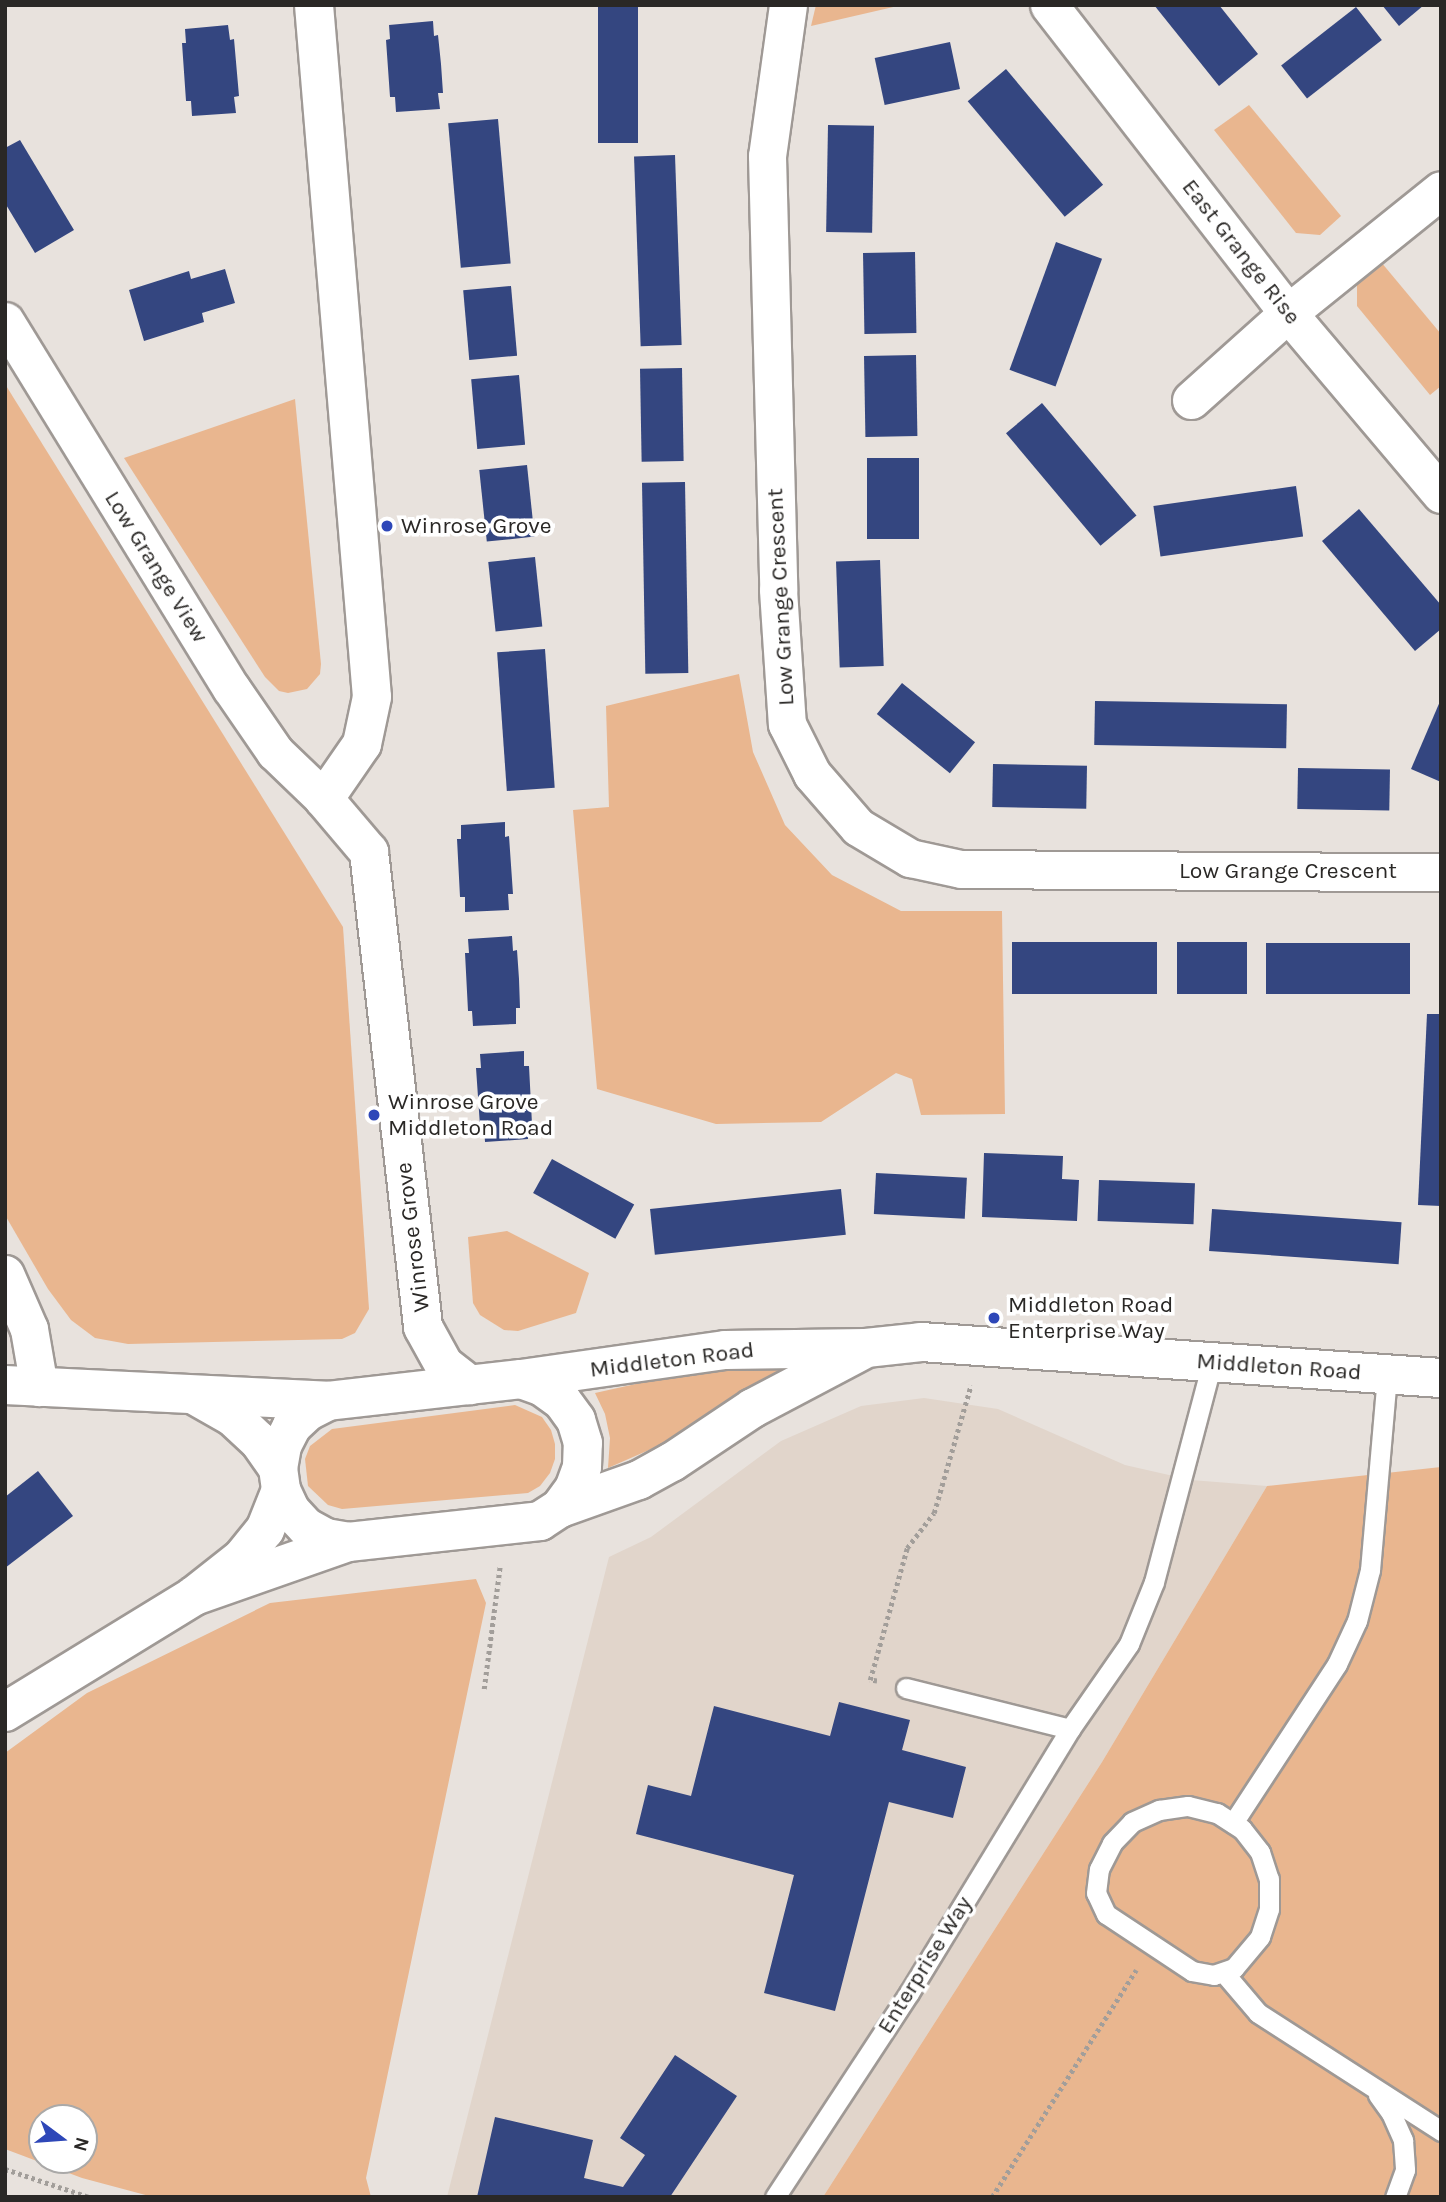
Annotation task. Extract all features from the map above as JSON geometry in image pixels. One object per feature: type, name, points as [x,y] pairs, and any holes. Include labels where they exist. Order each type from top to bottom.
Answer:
[{"type":"street","points":[[314,5],[372,697],[362,744],[324,799]]},
{"type":"street","name":"Low Grange Crescent","points":[[788,5],[767,156],[778,590],[787,724],[812,774],[858,827],[910,858],[961,869],[1441,872]]},
{"type":"street","name":"East Grange Rise","points":[[1049,5],[1288,313],[1441,494]]},
{"type":"street","points":[[1191,400],[1288,313],[1441,190]]},
{"type":"street","name":"Low Grange View","points":[[5,321],[230,688],[275,751],[324,799]]},
{"type":"street","name":"Winrose Grove","points":[[324,799],[369,852],[423,1326],[444,1365],[470,1385]]},
{"type":"street","points":[[5,1274],[29,1329],[22,1386]]},
{"type":"street","name":"Winrose Grove","points":[[390,1394],[412,1363],[423,1326]]},
{"type":"street","name":"Middleton Road","points":[[22,1386],[328,1401],[521,1379],[725,1350],[866,1348],[921,1342],[1441,1378]]},
{"type":"street","name":"Middleton Road","points":[[191,1393],[233,1417],[259,1441],[279,1479],[291,1511],[306,1527],[326,1538],[348,1542],[540,1521],[560,1508],[639,1480],[672,1462],[753,1408],[866,1348]]},
{"type":"street","name":"Middleton Road","points":[[521,1379],[543,1387],[562,1401],[583,1443],[582,1466],[574,1489],[560,1508]]},
{"type":"street","name":"Middleton Road","points":[[279,1479],[282,1446],[292,1426],[308,1411],[328,1401]]},
{"type":"street","points":[[5,1712],[194,1596],[242,1558],[265,1530],[279,1479]]},
{"type":"street","points":[[194,1596],[348,1542]]},
{"type":"lane","name":"Enterprise Way","points":[[775,2197],[909,1993],[1070,1729],[1129,1644],[1154,1582],[1212,1363]]},
{"type":"lane","points":[[1233,1823],[1337,1664],[1357,1621],[1370,1570],[1387,1374]]},
{"type":"lane","points":[[906,1688],[1070,1729]]},
{"type":"lane","points":[[1188,1806],[1217,1813],[1242,1829],[1259,1852],[1269,1880],[1269,1909],[1259,1937],[1234,1968],[1224,1973],[1203,1975],[1192,1971],[1152,1945],[1106,1914],[1100,1904],[1096,1881],[1112,1843],[1132,1822],[1159,1810],[1188,1806]]},
{"type":"lane","points":[[1224,1973],[1258,2013],[1441,2131]]},
{"type":"lane","points":[[1371,2086],[1391,2113],[1403,2140],[1405,2170],[1395,2197]]},
{"type":"path","points":[[906,1688],[870,1679],[907,1548],[934,1513],[981,1347]]},
{"type":"path","points":[[484,1689],[505,1524]]},
{"type":"path","points":[[992,2197],[1152,1945]]},
{"type":"path","points":[[5,2169],[89,2197]]},
{"type":"shaded area","points":[[816,5],[902,5],[811,26]]},
{"type":"shaded area","points":[[1249,105],[1341,216],[1320,235],[1296,233],[1214,130]]},
{"type":"shaded area","points":[[1381,262],[1441,334],[1441,386],[1430,395],[1357,306],[1357,285],[1363,276]]},
{"type":"shaded area","points":[[5,384],[343,927],[369,1309],[355,1333],[342,1339],[128,1344],[95,1338],[71,1320],[48,1289],[5,1215]]},
{"type":"shaded area","points":[[295,399],[321,664],[320,674],[307,689],[288,693],[279,691],[265,677],[124,458]]},
{"type":"shaded area","points":[[739,674],[753,752],[785,825],[832,875],[901,911],[1002,911],[1005,1114],[921,1115],[912,1079],[896,1073],[821,1122],[716,1124],[597,1089],[573,810],[609,807],[606,706]]},
{"type":"shaded area","points":[[507,1231],[589,1273],[576,1313],[518,1331],[504,1330],[480,1315],[473,1303],[468,1237]]},
{"type":"shaded area","points":[[740,1361],[781,1362],[788,1372],[674,1439],[608,1468],[610,1438],[605,1414],[595,1393]]},
{"type":"shaded area","points":[[924,1398],[998,1409],[1125,1465],[1191,1480],[1267,1486],[1102,1762],[823,2197],[447,2197],[609,1557],[651,1537],[781,1441],[861,1406]]},
{"type":"shaded area","points":[[515,1405],[542,1417],[551,1430],[555,1444],[555,1459],[550,1473],[540,1486],[528,1493],[342,1509],[328,1505],[308,1486],[305,1459],[310,1446],[332,1429]]},
{"type":"shaded area","points":[[1441,1467],[1441,2197],[823,2197],[1102,1762],[1267,1486]]},
{"type":"shaded area","points":[[476,1579],[486,1603],[366,2178],[371,2197],[153,2197],[82,2178],[71,2174],[98,2174],[98,2104],[28,2104],[28,2158],[5,2149],[5,1753],[87,1693],[270,1603]]},
{"type":"building","points":[[598,5],[638,5],[638,143],[598,143]]},
{"type":"building","points":[[1154,5],[1219,5],[1258,54],[1219,86]]},
{"type":"building","points":[[1382,5],[1424,5],[1399,26]]},
{"type":"building","points":[[1356,7],[1382,40],[1307,99],[1281,65]]},
{"type":"building","points":[[433,21],[434,36],[438,35],[441,64],[443,93],[438,93],[440,109],[396,112],[395,97],[390,97],[386,40],[390,39],[389,25]]},
{"type":"building","points":[[228,25],[230,40],[234,39],[239,96],[234,97],[236,113],[192,116],[191,101],[186,101],[182,43],[186,43],[185,29]]},
{"type":"building","points":[[950,42],[960,89],[885,105],[875,58]]},
{"type":"building","points":[[1006,69],[1103,185],[1065,217],[968,101]]},
{"type":"building","points":[[498,119],[511,263],[461,268],[448,123]]},
{"type":"building","points":[[828,125],[874,126],[872,233],[826,232]]},
{"type":"building","points":[[20,140],[74,230],[35,253],[5,203],[5,148]]},
{"type":"building","points":[[675,155],[682,345],[641,346],[634,156]]},
{"type":"building","points":[[1056,242],[1102,259],[1056,387],[1009,370]]},
{"type":"building","points":[[915,252],[916,333],[864,334],[863,253]]},
{"type":"building","points":[[225,269],[235,303],[202,313],[204,322],[144,341],[129,290],[189,271],[191,279]]},
{"type":"building","points":[[511,286],[517,356],[469,360],[463,290]]},
{"type":"building","points":[[916,355],[917,436],[865,437],[864,356]]},
{"type":"building","points":[[682,368],[684,461],[642,462],[640,369]]},
{"type":"building","points":[[519,375],[525,445],[477,449],[471,379]]},
{"type":"building","points":[[1042,403],[1136,516],[1100,546],[1006,433]]},
{"type":"building","points":[[867,458],[919,458],[919,539],[867,539]]},
{"type":"building","points":[[527,465],[535,537],[487,542],[479,470]]},
{"type":"building","points":[[685,482],[688,673],[645,674],[642,483]]},
{"type":"building","points":[[1296,486],[1303,537],[1160,557],[1153,506]]},
{"type":"building","points":[[1359,509],[1441,605],[1441,629],[1415,651],[1322,541]]},
{"type":"building","points":[[535,557],[542,627],[496,632],[488,562]]},
{"type":"building","points":[[880,560],[884,666],[840,667],[836,562]]},
{"type":"building","points":[[545,649],[555,788],[507,791],[497,652]]},
{"type":"building","points":[[902,683],[975,742],[950,773],[877,714]]},
{"type":"building","points":[[1441,699],[1441,782],[1411,769]]},
{"type":"building","points":[[1095,701],[1287,704],[1286,748],[1094,745]]},
{"type":"building","points":[[993,764],[1087,766],[1086,809],[992,807]]},
{"type":"building","points":[[1298,768],[1390,770],[1389,811],[1297,809]]},
{"type":"building","points":[[505,822],[505,837],[509,836],[513,894],[508,894],[509,910],[465,912],[465,897],[460,897],[457,839],[461,839],[461,825]]},
{"type":"building","points":[[512,936],[513,951],[517,950],[519,979],[520,1008],[516,1008],[516,1024],[473,1026],[472,1011],[468,1011],[465,953],[469,953],[468,939]]},
{"type":"building","points":[[1012,942],[1157,942],[1157,994],[1012,994]]},
{"type":"building","points":[[1177,942],[1247,942],[1247,994],[1177,994]]},
{"type":"building","points":[[1266,943],[1410,943],[1410,994],[1266,994]]},
{"type":"building","points":[[1427,1014],[1441,1014],[1441,1206],[1418,1205]]},
{"type":"building","points":[[524,1051],[524,1066],[529,1066],[532,1124],[528,1124],[528,1139],[485,1142],[484,1126],[480,1126],[476,1068],[481,1068],[480,1054]]},
{"type":"building","points":[[984,1153],[1063,1156],[1062,1179],[1079,1180],[1077,1221],[982,1217]]},
{"type":"building","points":[[552,1159],[634,1205],[615,1239],[533,1193]]},
{"type":"building","points":[[876,1173],[967,1178],[965,1219],[874,1214]]},
{"type":"building","points":[[1099,1180],[1195,1183],[1194,1224],[1098,1221]]},
{"type":"building","points":[[841,1189],[846,1235],[655,1255],[650,1209]]},
{"type":"building","points":[[1212,1209],[1402,1222],[1399,1264],[1209,1251]]},
{"type":"building","points":[[38,1471],[73,1516],[5,1568],[5,1497]]},
{"type":"building","points":[[839,1702],[910,1720],[902,1750],[966,1767],[953,1818],[889,1802],[835,2011],[764,1993],[794,1875],[636,1834],[648,1785],[691,1796],[714,1706],[830,1736]]},
{"type":"building","points":[[675,2055],[737,2096],[670,2197],[477,2197],[495,2117],[593,2140],[584,2178],[623,2187],[645,2155],[620,2138]]},
{"type":"place","name":"Winrose Grove","points":[[387,526]]},
{"type":"place","name":"Winrose Grove Middleton Road","points":[[374,1115]]},
{"type":"place","name":"Middleton Road Enterprise Way","points":[[994,1318]]}]
